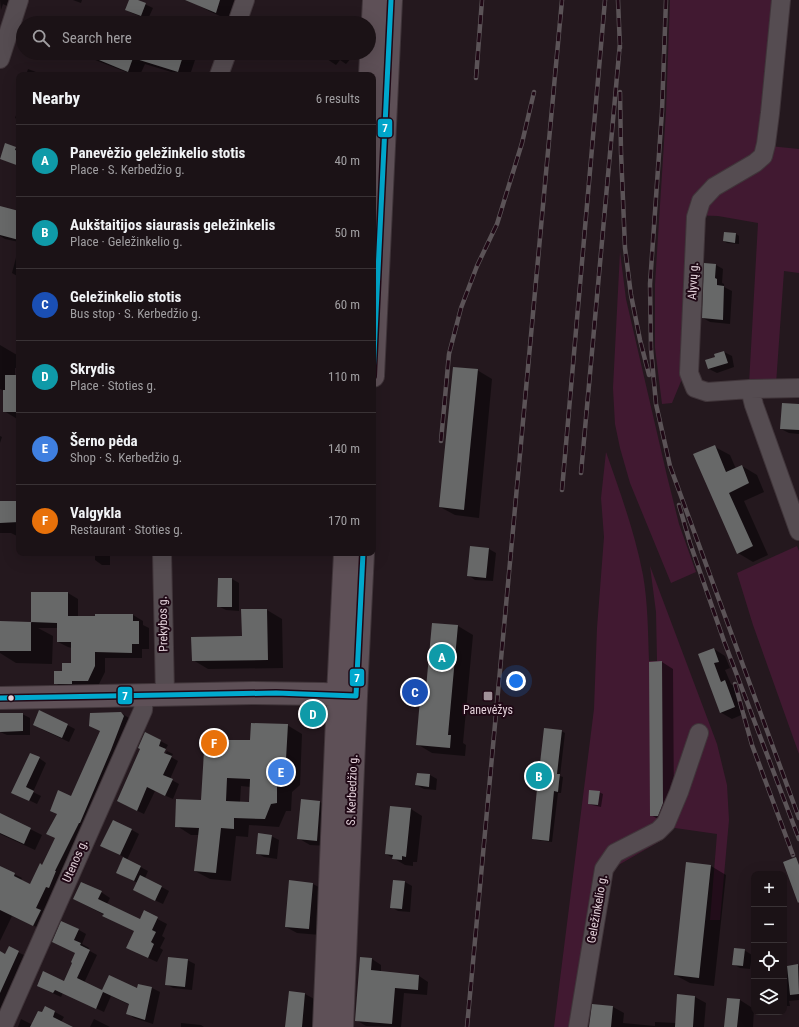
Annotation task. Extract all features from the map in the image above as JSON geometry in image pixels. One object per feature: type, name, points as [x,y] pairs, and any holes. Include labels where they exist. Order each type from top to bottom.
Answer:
[{"type":"main road","points":[[373,16],[374,0]]},
{"type":"main road","points":[[376,254],[378,178],[391,0]]},
{"type":"main road","points":[[370,72],[371,60]]},
{"type":"main road","name":"S. Kerbedžio g.","points":[[342,1027],[347,695],[345,556]]},
{"type":"main road","name":"S. Kerbedžio g.","points":[[324,1027],[347,695],[364,556]]},
{"type":"main road","points":[[0,698],[276,693],[347,695]]},
{"type":"street","points":[[0,59],[19,0]]},
{"type":"street","points":[[239,16],[245,0]]},
{"type":"street","name":"Alyvų g.","points":[[750,389],[707,392],[695,388],[689,373],[696,217],[701,202],[714,187],[755,163],[763,156],[770,113],[781,0]]},
{"type":"street","points":[[220,72],[224,60]]},
{"type":"street","points":[[799,388],[750,389],[754,405],[799,531]]},
{"type":"street","name":"Prekybos g.","points":[[154,695],[162,556]]},
{"type":"street","name":"Utenos g.","points":[[3,1027],[142,710],[154,695]]},
{"type":"street","name":"Geležinkelio g.","points":[[578,1027],[604,869],[615,853],[658,831],[666,823],[679,792],[700,733]]},
{"type":"shaded area","points":[[670,0],[774,0],[760,145],[799,149],[799,273],[784,271],[776,384],[749,384],[758,223],[718,216],[690,215],[684,374],[672,403],[662,404],[655,348],[655,284],[666,111]]},
{"type":"shaded area","points":[[620,252],[626,299],[667,476],[679,524],[696,572],[671,583],[630,483],[615,424],[613,388]]},
{"type":"shaded area","points":[[606,452],[622,497],[640,559],[647,608],[649,661],[657,661],[656,612],[650,566],[717,744],[727,785],[729,820],[720,920],[710,920],[717,834],[668,827],[662,840],[608,871],[574,1027],[554,1027],[594,709],[597,628],[604,537],[601,498]]},
{"type":"shaded area","points":[[797,546],[799,551],[799,754],[753,625],[737,573]]},
{"type":"building","points":[[129,0],[138,0],[146,3],[141,16],[125,10]]},
{"type":"building","points":[[185,0],[220,0],[216,13]]},
{"type":"building","points":[[99,60],[132,60],[128,72]]},
{"type":"building","points":[[139,60],[182,60],[178,72]]},
{"type":"building","points":[[5,143],[16,147],[16,165],[0,159]]},
{"type":"building","points":[[0,206],[16,210],[16,239],[0,235]]},
{"type":"building","points":[[724,232],[736,233],[735,243],[723,241]]},
{"type":"building","points":[[704,263],[716,264],[715,278],[717,279],[717,285],[724,286],[723,320],[702,318]]},
{"type":"building","points":[[724,351],[728,363],[708,369],[705,360],[715,357],[714,354]]},
{"type":"building","points":[[453,367],[478,369],[464,510],[439,507]]},
{"type":"building","points":[[5,375],[16,375],[16,412],[3,412],[3,390],[5,390]]},
{"type":"building","points":[[782,403],[799,404],[799,430],[780,429]]},
{"type":"building","points":[[715,445],[726,472],[742,465],[749,483],[729,493],[753,546],[737,554],[693,454]]},
{"type":"building","points":[[0,501],[16,501],[16,522],[0,523]]},
{"type":"building","points":[[470,546],[489,548],[486,578],[467,576]]},
{"type":"building","points":[[218,578],[232,578],[232,607],[217,607]]},
{"type":"building","points":[[31,592],[68,592],[68,616],[133,614],[133,621],[139,621],[139,644],[132,644],[132,653],[95,652],[95,666],[88,681],[72,681],[72,684],[54,684],[54,671],[62,671],[62,663],[71,663],[71,642],[57,642],[57,623],[31,622]]},
{"type":"building","points":[[241,609],[267,609],[268,660],[192,661],[191,637],[242,636]]},
{"type":"building","points":[[0,621],[31,622],[31,651],[0,651]]},
{"type":"building","points":[[432,623],[458,625],[448,735],[451,735],[450,748],[416,745],[421,688],[426,688]]},
{"type":"building","points":[[714,648],[719,662],[714,663],[721,682],[725,680],[735,707],[720,713],[698,654]]},
{"type":"building","points":[[662,661],[663,803],[658,816],[650,816],[649,662]]},
{"type":"building","points":[[39,710],[68,724],[62,738],[33,725]]},
{"type":"building","points":[[121,712],[124,716],[111,750],[80,823],[55,871],[49,888],[46,887],[36,908],[41,910],[33,926],[0,910],[0,866],[15,873],[14,876],[30,884],[40,863],[42,865],[55,838],[46,834],[57,814],[50,811],[58,790],[71,796],[100,731],[89,726],[90,713]]},
{"type":"building","points":[[0,713],[23,713],[23,731],[0,732]]},
{"type":"building","points":[[251,723],[288,724],[285,777],[277,784],[277,803],[271,804],[265,819],[234,818],[234,829],[221,828],[216,873],[194,871],[199,828],[175,827],[176,799],[201,800],[205,735],[223,736],[223,740],[250,740]],"holes":[[[227,778],[250,779],[249,802],[226,801]]]},
{"type":"building","points":[[544,728],[562,730],[557,774],[560,774],[558,792],[554,791],[549,841],[532,839],[537,789],[534,789],[536,772],[539,772]]},
{"type":"building","points":[[145,732],[161,740],[159,746],[166,749],[164,753],[172,756],[163,775],[173,779],[165,796],[147,787],[137,811],[117,801],[140,749],[138,748]]},
{"type":"building","points":[[30,753],[40,757],[26,787],[34,791],[29,801],[11,793]]},
{"type":"building","points":[[417,773],[430,774],[429,787],[415,785]]},
{"type":"building","points":[[589,790],[600,791],[598,805],[588,804]]},
{"type":"building","points":[[301,799],[320,801],[317,841],[297,839]]},
{"type":"building","points":[[390,806],[411,808],[406,857],[402,856],[402,860],[392,859],[393,855],[385,854]]},
{"type":"building","points":[[0,813],[31,828],[24,844],[0,833]]},
{"type":"building","points":[[113,820],[132,829],[120,855],[100,846]]},
{"type":"building","points":[[258,833],[272,835],[269,855],[256,854]]},
{"type":"building","points":[[123,857],[141,866],[134,881],[116,873]]},
{"type":"building","points":[[796,857],[799,865],[798,903],[787,871],[783,862]]},
{"type":"building","points":[[686,862],[711,865],[699,978],[674,975]]},
{"type":"building","points":[[140,875],[162,886],[155,901],[133,890]]},
{"type":"building","points":[[289,880],[313,883],[309,929],[285,927]]},
{"type":"building","points":[[393,880],[405,881],[402,909],[390,908]]},
{"type":"building","points":[[81,882],[102,891],[98,899],[140,919],[144,910],[158,917],[152,930],[156,932],[151,942],[154,944],[148,958],[126,948],[134,931],[102,916],[104,914],[73,899]]},
{"type":"building","points":[[61,921],[79,929],[74,940],[90,950],[77,978],[102,990],[109,975],[137,988],[138,984],[152,987],[145,1020],[126,1014],[129,1004],[103,992],[96,1009],[55,990],[53,993],[37,986],[43,971],[64,981],[72,963],[71,962],[75,953],[52,942]]},
{"type":"building","points":[[9,946],[19,951],[0,993],[0,951],[5,954]]},
{"type":"building","points":[[734,948],[745,949],[743,966],[732,965]]},
{"type":"building","points":[[168,957],[188,959],[185,987],[165,985]]},
{"type":"building","points":[[360,957],[372,958],[371,970],[419,975],[418,990],[395,988],[392,1024],[355,1021]]},
{"type":"building","points":[[798,964],[799,994],[790,995],[787,966]]},
{"type":"building","points":[[289,991],[305,993],[302,1027],[285,1027]]},
{"type":"building","points":[[677,994],[695,996],[693,1027],[675,1027]]},
{"type":"building","points":[[727,998],[740,999],[737,1027],[724,1027]]},
{"type":"building","points":[[592,1004],[613,1006],[611,1027],[589,1027]]},
{"type":"building","points":[[45,1006],[55,1011],[53,1017],[73,1027],[30,1027],[38,1011],[42,1012]]},
{"type":"railway","points":[[476,78],[482,0]]},
{"type":"railway","points":[[467,1027],[562,0]]},
{"type":"railway","points":[[562,490],[605,0]]},
{"type":"railway","points":[[618,0],[620,48]]},
{"type":"railway","points":[[666,0],[662,111],[650,284],[651,349],[656,404],[670,466],[799,818]]},
{"type":"railway","points":[[581,473],[620,43]]},
{"type":"railway","points":[[441,441],[449,354],[461,308],[477,266],[497,224],[522,143],[534,92]]},
{"type":"railway","points":[[620,92],[625,248],[631,295],[649,375]]},
{"type":"railway","points":[[679,505],[690,543],[724,641],[799,839]]},
{"type":"railway","points":[[735,684],[752,745],[793,855]]},
{"type":"transit line","name":"7","points":[[376,313],[391,0]]},
{"type":"transit line","name":"7","points":[[0,698],[276,693],[356,696],[363,556]]},
{"type":"place","name":"Panevėžio geležinkelio stotis","points":[[442,657]]},
{"type":"place","name":"Geležinkelio stotis","points":[[415,692]]},
{"type":"place","name":"Panevėžys","points":[[488,696]]},
{"type":"place","name":"Skrydis","points":[[313,714]]},
{"type":"place","name":"Valgykla","points":[[214,743]]},
{"type":"place","name":"Šerno pėda","points":[[281,772]]},
{"type":"place","name":"Aukštaitijos siaurasis geležinkelis","points":[[539,776]]}]
